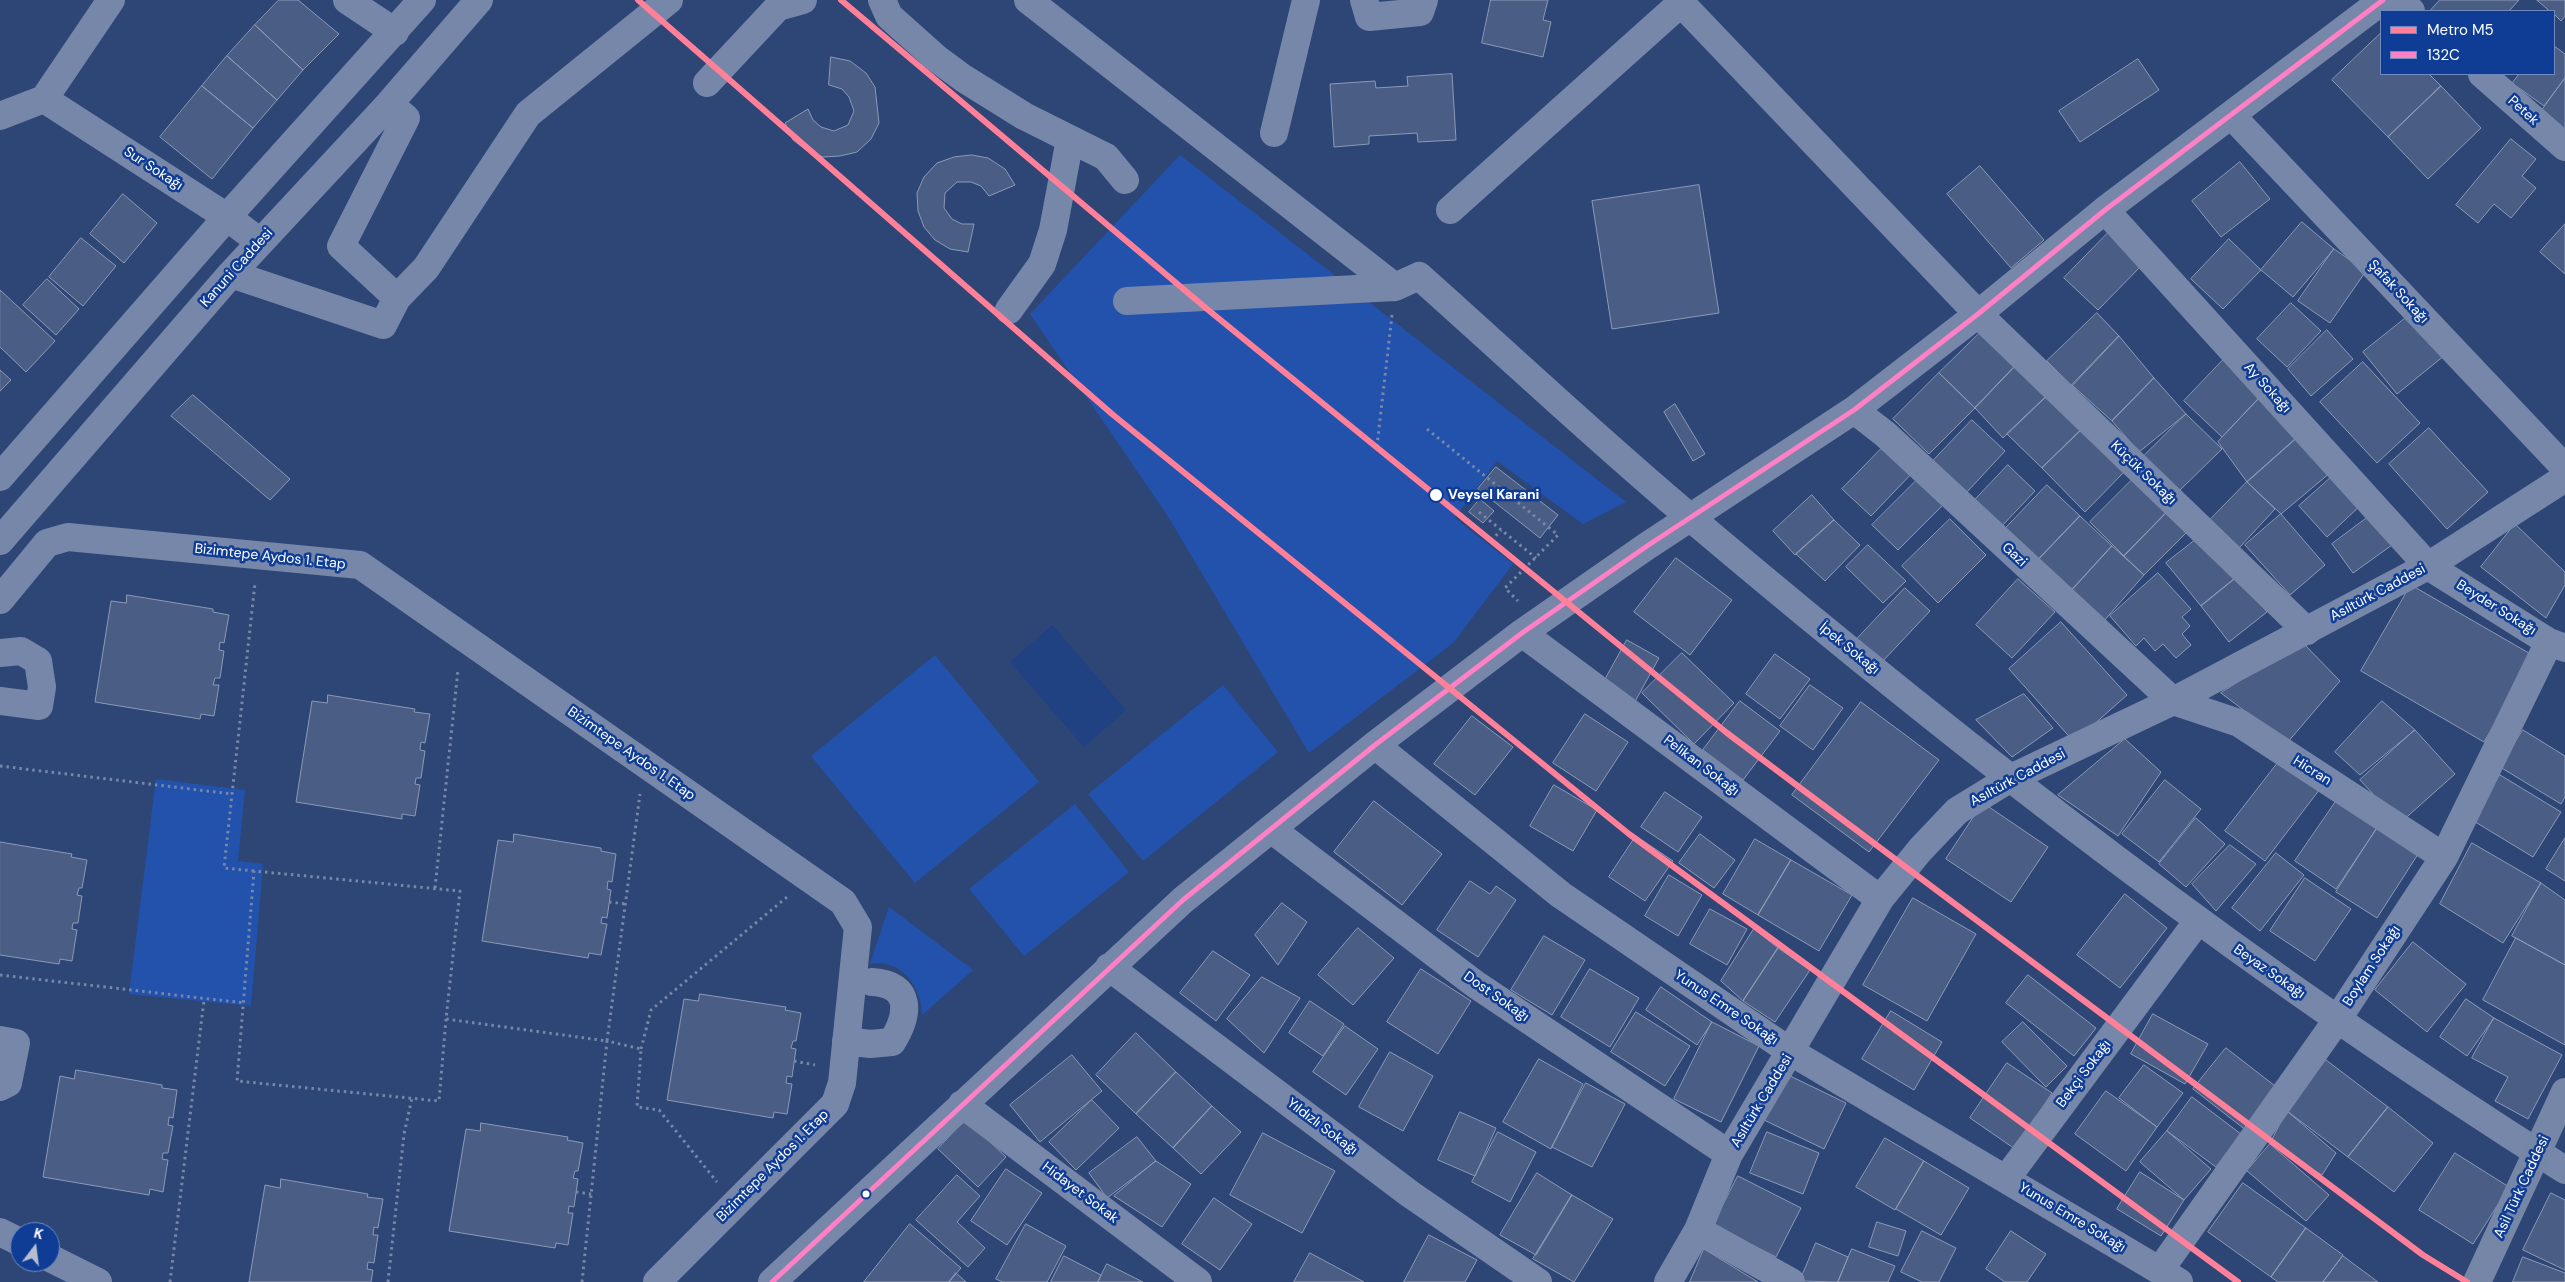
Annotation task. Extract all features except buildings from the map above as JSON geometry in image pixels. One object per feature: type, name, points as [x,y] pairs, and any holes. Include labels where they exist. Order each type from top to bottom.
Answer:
[{"type":"main road","name":"Asil Türk Caddesi","points":[[2477,1282],[2565,1092]]},
{"type":"street","points":[[0,116],[44,99],[111,0]]},
{"type":"street","points":[[348,0],[396,32]]},
{"type":"street","points":[[0,477],[227,217],[396,32],[422,0]]},
{"type":"street","name":"Kanuni Caddesi","points":[[0,541],[231,274],[389,104],[479,0]]},
{"type":"street","points":[[231,274],[383,325],[397,298],[426,268],[528,114],[669,0]]},
{"type":"street","points":[[708,83],[757,27],[778,7],[804,0]]},
{"type":"street","points":[[882,0],[889,16],[956,73],[1024,116],[1106,157],[1125,180]]},
{"type":"street","points":[[1028,0],[1395,287]]},
{"type":"street","points":[[1274,133],[1306,0]]},
{"type":"street","points":[[1364,0],[1369,17],[1420,12],[1424,0]]},
{"type":"street","points":[[788,1278],[962,1104],[1183,900],[1270,829],[1375,745],[1522,633],[1690,518],[1854,410],[1978,314],[2105,210],[2383,0]]},
{"type":"street","points":[[2399,0],[2410,10]]},
{"type":"street","name":"Küçük Sokağı","points":[[1450,210],[1681,3],[1978,314],[2307,631]]},
{"type":"street","name":"Petek","points":[[2483,75],[2565,147]]},
{"type":"street","name":"Sur Sokağı","points":[[44,99],[227,217],[260,242]]},
{"type":"street","points":[[389,104],[406,118],[341,246],[397,298]]},
{"type":"street","name":"Şafak Sokağı","points":[[2230,115],[2565,468]]},
{"type":"street","points":[[1009,310],[1042,264],[1053,230],[1070,139]]},
{"type":"street","name":"Ay Sokağı","points":[[2105,210],[2428,566]]},
{"type":"street","name":"İpek Sokağı","points":[[1395,287],[1419,276],[1690,518],[2009,779]]},
{"type":"street","points":[[1127,301],[1395,287]]},
{"type":"street","name":"Gazi","points":[[1854,410],[1885,434],[2173,701]]},
{"type":"street","name":"Asıltürk Caddesi","points":[[1668,1282],[1698,1230],[1729,1154],[1880,899],[1920,850],[1957,811],[2009,779],[2173,701],[2428,566],[2565,478]]},
{"type":"street","name":"Bizimtepe Aydos 1. Etap","points":[[0,600],[47,543],[68,537],[360,565],[843,902],[858,927],[842,1083],[835,1104],[657,1282]]},
{"type":"street","name":"Beyder Sokağı","points":[[2428,566],[2557,645]]},
{"type":"street","name":"Pelikan Sokağı","points":[[1522,633],[1880,899]]},
{"type":"street","name":"Boylam Sokağı","points":[[2170,1276],[2444,857],[2557,645]]},
{"type":"street","points":[[0,653],[21,650],[38,661],[42,687],[40,706],[0,701]]},
{"type":"street","name":"Hicran","points":[[2173,701],[2239,723],[2444,857]]},
{"type":"street","name":"Yunus Emre Sokağı","points":[[1375,745],[1561,895],[1791,1052],[2170,1276]]},
{"type":"street","name":"Beyaz Sokağı","points":[[2009,779],[2197,922],[2337,1020],[2565,1170]]},
{"type":"street","name":"Dost Sokağı","points":[[1270,829],[1475,984],[1729,1154]]},
{"type":"street","name":"Bekçi Sokağı","points":[[2006,1179],[2197,922]]},
{"type":"street","name":"Yıldızlı Sokağı","points":[[1109,968],[1410,1194],[1538,1282]]},
{"type":"street","points":[[846,1041],[870,1044],[892,1042],[902,1026],[905,1008],[899,991],[887,983],[872,982]]},
{"type":"street","points":[[0,1040],[16,1043],[8,1083],[0,1087]]},
{"type":"street","name":"Hidayet Sokak","points":[[962,1104],[1198,1282]]},
{"type":"street","points":[[1698,1230],[1791,1282]]},
{"type":"street","points":[[60,1263],[98,1282]]},
{"type":"path","points":[[1395,287],[1377,446],[1492,540],[1501,530]]},
{"type":"path","points":[[1426,429],[1558,535],[1512,582]]},
{"type":"path","points":[[1479,512],[1536,558]]},
{"type":"path","points":[[254,871],[245,1003],[237,1081],[438,1101],[460,891],[224,868],[258,556]]},
{"type":"path","points":[[435,888],[461,636]]},
{"type":"path","points":[[582,1282],[607,1042],[644,763]]},
{"type":"path","points":[[0,766],[232,794]]},
{"type":"path","points":[[735,1204],[659,1110],[636,1107],[641,1049],[651,1010],[809,879]]},
{"type":"path","points":[[609,902],[625,904]]},
{"type":"path","points":[[0,975],[204,1000],[245,1003]]},
{"type":"path","points":[[170,1282],[204,1000]]},
{"type":"path","points":[[446,1019],[607,1042],[641,1049]]},
{"type":"path","points":[[388,1282],[404,1134],[412,1098]]},
{"type":"path","points":[[576,1192],[591,1194]]},
{"type":"shaded area","points":[[1180,155],[1626,502],[1583,524],[1497,461],[1455,518],[1513,564],[1453,643],[1309,753],[1167,515],[1030,314]]},
{"type":"shaded area","points":[[1052,625],[1126,710],[1084,747],[1010,662]]},
{"type":"shaded area","points":[[935,655],[1039,782],[915,883],[811,756]]},
{"type":"shaded area","points":[[1223,685],[1278,752],[1143,861],[1088,794]]},
{"type":"shaded area","points":[[156,779],[245,790],[238,861],[263,864],[251,1006],[129,994]]},
{"type":"shaded area","points":[[1075,804],[1129,872],[1024,956],[969,889]]},
{"type":"shaded area","points":[[889,907],[973,970],[922,1015],[918,994],[908,977],[900,970],[891,966],[881,963],[870,964]]},
{"type":"metro line","name":"M5","points":[[638,0],[1112,414],[1629,834],[2238,1282]]},
{"type":"metro line","name":"M5","points":[[841,0],[1207,309],[1727,733],[2423,1255],[2467,1282]]},
{"type":"transit line","name":"132C","points":[[772,1282],[1183,900],[1375,745],[1522,633],[1647,546],[1854,410],[1978,314],[2105,210],[2383,0]]},
{"type":"place","name":"Veysel Karani","points":[[1436,495]]}]
